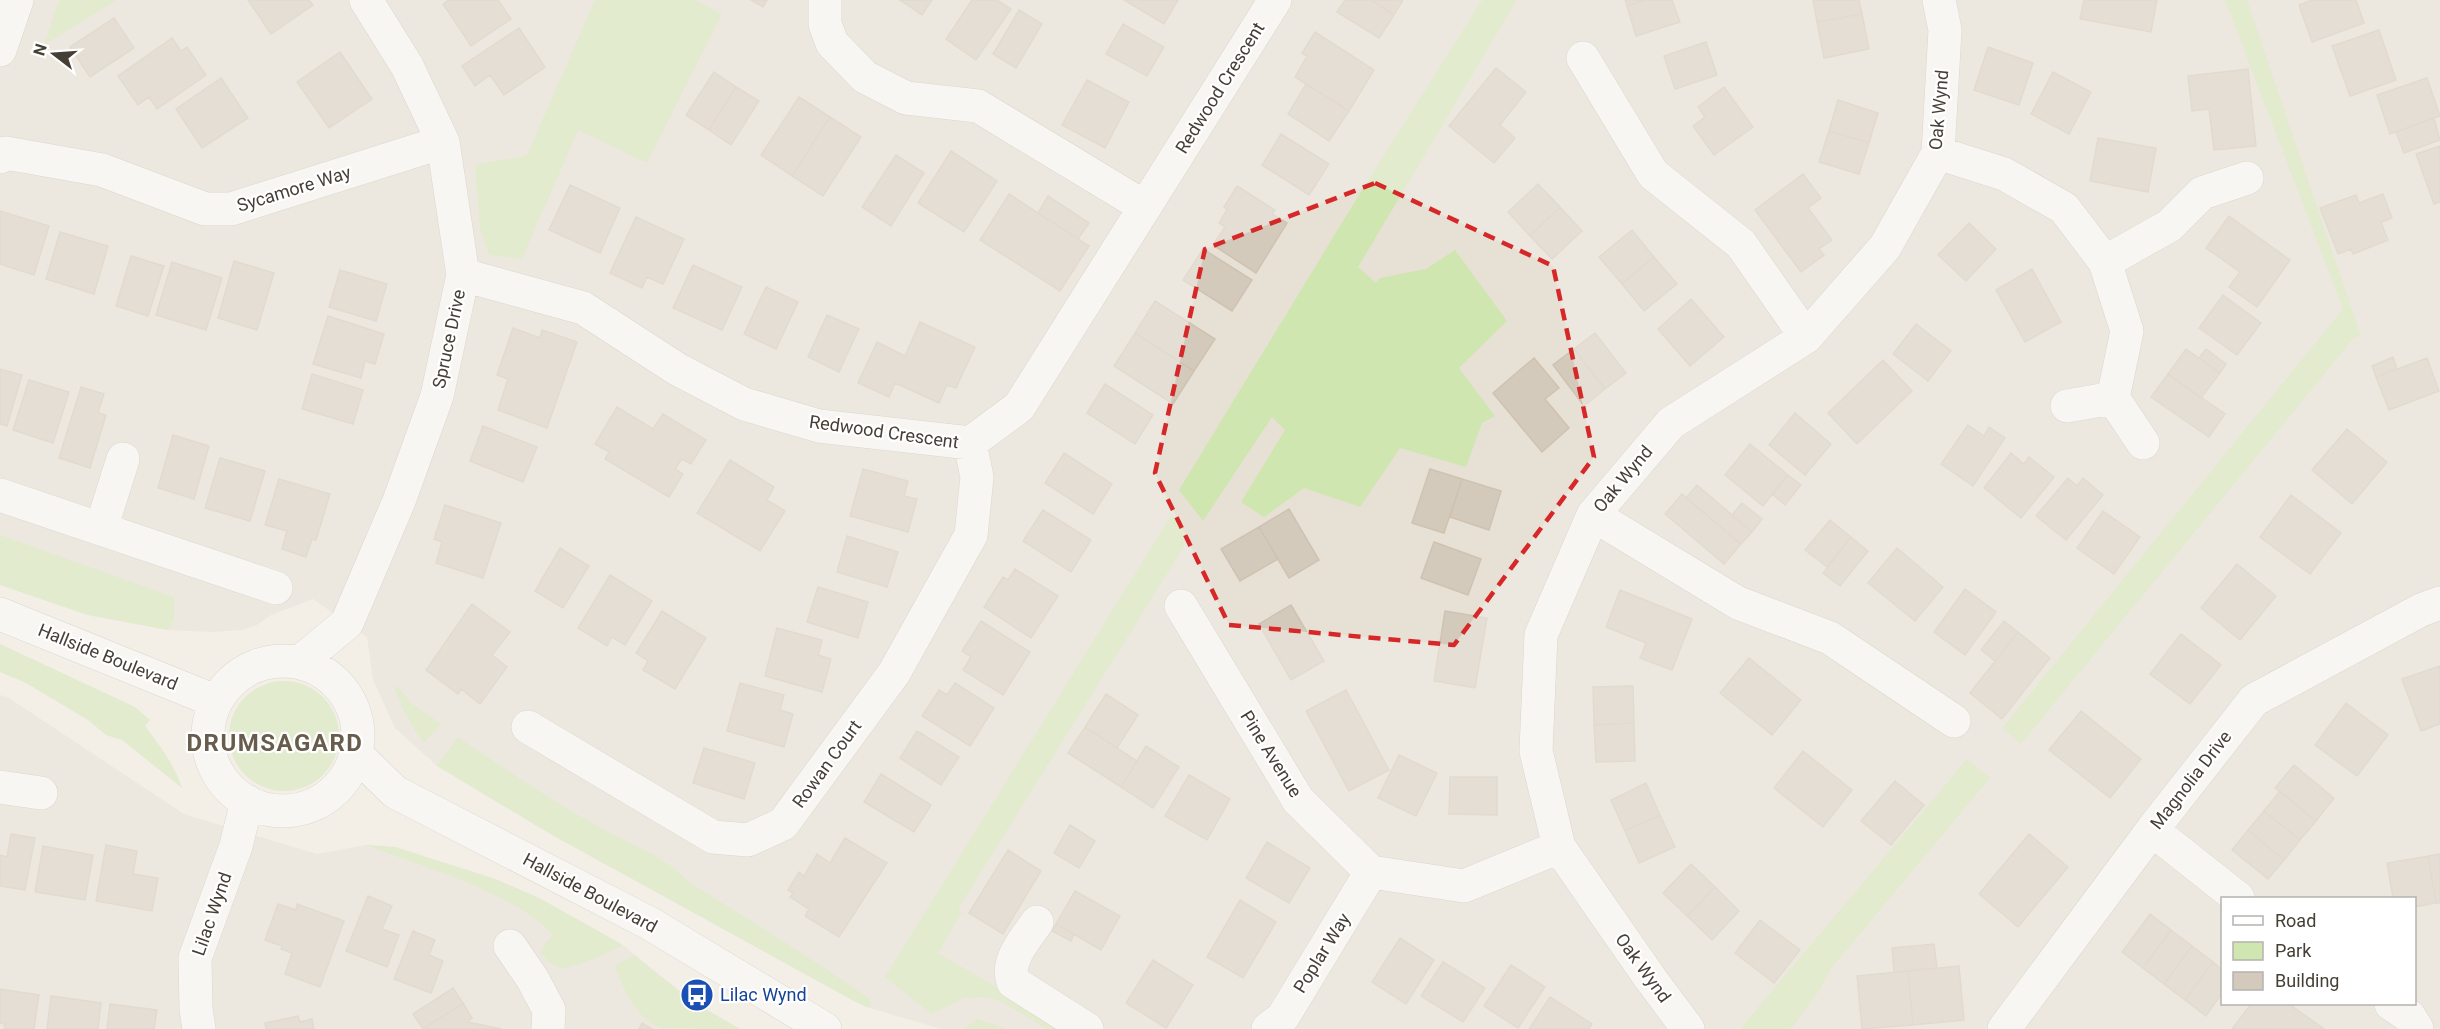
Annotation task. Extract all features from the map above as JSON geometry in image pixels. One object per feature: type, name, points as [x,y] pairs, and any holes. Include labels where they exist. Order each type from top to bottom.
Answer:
[{"type":"street","points":[[0,50],[17,0]]},
{"type":"street","name":"Spruce Drive","points":[[301,662],[347,623],[399,501],[437,396],[463,274],[443,142],[407,66],[366,0]]},
{"type":"street","points":[[825,0],[825,24],[832,43],[865,77],[906,98],[978,106],[1145,207]]},
{"type":"street","name":"Redwood Crescent","points":[[463,274],[583,308],[677,369],[744,404],[819,426],[970,443],[1019,407],[1275,0]]},
{"type":"street","name":"Oak Wynd","points":[[1688,1029],[1559,847],[1536,751],[1541,635],[1593,515],[1671,423],[1806,338],[1884,247],[1938,153],[1946,30],[1939,0]]},
{"type":"street","points":[[1583,58],[1653,174],[1741,244],[1806,338]]},
{"type":"street","name":"Sycamore Way","points":[[2,147],[102,170],[205,209],[231,209],[443,142]]},
{"type":"street","points":[[1938,153],[2004,174],[2064,208],[2105,262],[2127,331],[2113,398],[2143,443]]},
{"type":"street","points":[[2105,262],[2169,226],[2202,193],[2247,178]]},
{"type":"street","points":[[2067,406],[2113,398]]},
{"type":"street","name":"Rowan Court","points":[[528,728],[713,837],[748,840],[783,824],[894,673],[970,535],[977,477],[970,443]]},
{"type":"street","points":[[101,529],[123,459]]},
{"type":"street","points":[[0,495],[276,588]]},
{"type":"street","points":[[1593,515],[1738,603],[1830,638],[1954,721]]},
{"type":"street","name":"Magnolia Drive","points":[[2004,1029],[2152,830],[2254,700],[2421,610],[2440,603]]},
{"type":"street","name":"Pine Avenue","points":[[1181,606],[1298,800],[1371,872]]},
{"type":"street","name":"Hallside Boulevard","points":[[0,614],[215,701]]},
{"type":"street","points":[[276,660],[301,662],[324,671],[342,687],[354,708],[359,732],[357,756],[347,778],[330,795],[309,807],[285,812],[261,808],[239,797],[224,783],[213,764],[208,743],[208,721],[215,701],[231,681],[252,666],[276,660]]},
{"type":"street","name":"Hallside Boulevard","points":[[357,756],[396,792],[649,922],[825,1029]]},
{"type":"street","points":[[0,787],[40,793]]},
{"type":"street","name":"Lilac Wynd","points":[[199,1029],[196,1009],[195,958],[236,846],[247,801]]},
{"type":"street","points":[[2152,830],[2237,897]]},
{"type":"street","points":[[1371,872],[1464,886],[1559,847]]},
{"type":"street","name":"Poplar Way","points":[[1268,1029],[1283,1017],[1371,872]]},
{"type":"street","points":[[1037,922],[1012,961],[1010,972],[1013,982],[1087,1029]]},
{"type":"street","points":[[510,946],[532,978],[549,1010],[548,1029]]},
{"type":"street","points":[[2392,1005],[2409,1016],[2417,1029]]},
{"type":"highlighted area","points":[[1375,183],[1553,266],[1594,457],[1454,645],[1229,625],[1155,473],[1205,249]]},
{"type":"shaded area","points":[[0,0],[2440,0],[2440,1029],[941,1029],[866,1007],[554,836],[437,766],[395,728],[373,680],[367,637],[313,599],[271,615],[257,625],[243,630],[211,632],[168,630],[88,615],[0,585]]},
{"type":"shaded area","points":[[0,695],[9,698],[184,814],[317,854],[366,845],[395,847],[495,879],[539,898],[623,945],[693,1002],[740,1029],[0,1029]]},
{"type":"green space","points":[[59,0],[117,0],[44,45]]},
{"type":"green space","points":[[595,0],[695,0],[722,14],[647,163],[578,130],[522,259],[489,255],[480,228],[475,165],[527,155]]},
{"type":"green space","points":[[1482,0],[1517,0],[1358,267],[1376,283],[1380,278],[1426,269],[1455,250],[1507,321],[1459,368],[1495,416],[1482,423],[1466,467],[1400,448],[1360,507],[1304,488],[1264,517],[1241,502],[1285,430],[1272,417],[1203,521],[1179,490],[1362,190]]},
{"type":"green space","points":[[2225,0],[2247,0],[2361,336],[2354,338],[2021,744],[2002,728],[2343,309]]},
{"type":"green space","points":[[1172,514],[1182,528],[1185,545],[958,909],[962,912],[938,953],[1068,1029],[1046,1029],[1001,1001],[983,997],[964,998],[931,1014],[885,977]]},
{"type":"green space","points":[[0,535],[174,597],[174,618],[168,630],[88,615],[0,585]]},
{"type":"green space","points":[[0,644],[135,707],[150,720],[145,726],[171,763],[182,788],[122,740],[106,735],[88,720],[26,683],[0,672]]},
{"type":"green space","points":[[284,681],[305,685],[323,697],[335,715],[339,736],[335,757],[323,775],[305,787],[284,791],[263,787],[245,775],[233,757],[229,736],[233,715],[245,697],[263,685]]},
{"type":"green space","points":[[398,686],[412,704],[441,724],[424,743],[400,703],[395,688]]},
{"type":"green space","points":[[458,737],[563,806],[669,865],[689,882],[870,999],[871,1006],[866,1007],[852,1000],[554,836],[437,766]]},
{"type":"green space","points":[[1967,759],[1990,778],[1830,970],[1821,988],[1791,1029],[1740,1029]]},
{"type":"green space","points":[[366,845],[395,847],[495,879],[539,898],[623,945],[595,959],[561,969],[541,954],[544,945],[553,935],[537,920],[516,906],[466,882]]},
{"type":"green space","points":[[635,956],[693,1002],[740,1029],[660,1028],[651,1023],[631,1001],[615,965]]},
{"type":"green space","points":[[977,1019],[1008,1029],[963,1029]]},
{"type":"building","points":[[248,0],[309,0],[313,5],[271,34]]},
{"type":"building","points":[[449,0],[498,0],[511,19],[471,46],[443,4]]},
{"type":"building","points":[[751,0],[767,0],[763,7]]},
{"type":"building","points":[[900,0],[932,0],[922,15]]},
{"type":"building","points":[[972,0],[997,0],[1011,9],[976,60],[946,39]]},
{"type":"building","points":[[1124,0],[1178,0],[1164,24]]},
{"type":"building","points":[[1345,0],[1371,0],[1394,15],[1379,38],[1337,12]]},
{"type":"building","points":[[1371,0],[1403,0],[1394,15]]},
{"type":"building","points":[[1625,0],[1645,0],[1627,6]]},
{"type":"building","points":[[1645,0],[1672,0],[1680,22],[1636,36],[1627,6]]},
{"type":"building","points":[[1813,0],[1859,0],[1862,14],[1817,22]]},
{"type":"building","points":[[2084,0],[2157,0],[2151,32],[2080,19]]},
{"type":"building","points":[[2312,0],[2356,0],[2364,23],[2312,42],[2299,5]]},
{"type":"building","points":[[1019,10],[1042,24],[1016,68],[993,54]]},
{"type":"building","points":[[1862,14],[1869,49],[1824,58],[1817,22]]},
{"type":"building","points":[[114,18],[134,48],[90,77],[70,47]]},
{"type":"building","points":[[1123,24],[1164,47],[1147,76],[1106,54]]},
{"type":"building","points":[[519,28],[545,67],[504,95],[490,75],[475,86],[462,66]]},
{"type":"building","points":[[2379,30],[2396,80],[2350,96],[2332,46]]},
{"type":"building","points":[[1315,32],[1374,70],[1349,111],[1295,77],[1307,56],[1302,53]]},
{"type":"building","points":[[172,38],[181,51],[187,47],[206,75],[157,109],[149,97],[138,105],[118,76]]},
{"type":"building","points":[[1706,42],[1717,75],[1675,89],[1664,56]]},
{"type":"building","points":[[1988,47],[2033,63],[2019,105],[1974,90]]},
{"type":"building","points":[[340,52],[372,99],[329,128],[297,82]]},
{"type":"building","points":[[1496,68],[1526,92],[1500,125],[1515,138],[1494,163],[1449,126]]},
{"type":"building","points":[[2248,69],[2256,146],[2214,150],[2209,109],[2192,111],[2188,76]]},
{"type":"building","points":[[714,72],[736,87],[709,130],[686,115]]},
{"type":"building","points":[[2053,72],[2091,92],[2069,134],[2031,114]]},
{"type":"building","points":[[221,78],[248,118],[202,148],[176,109]]},
{"type":"building","points":[[2427,78],[2440,116],[2390,134],[2377,95]]},
{"type":"building","points":[[1087,80],[1129,102],[1105,148],[1062,125]]},
{"type":"building","points":[[1306,84],[1349,111],[1329,141],[1288,114]]},
{"type":"building","points":[[736,87],[759,101],[731,145],[709,130]]},
{"type":"building","points":[[1724,87],[1753,127],[1714,155],[1693,126],[1705,117],[1698,107]]},
{"type":"building","points":[[799,97],[830,117],[792,176],[761,155]]},
{"type":"building","points":[[1838,100],[1878,113],[1869,143],[1829,131]]},
{"type":"building","points":[[830,117],[861,137],[823,196],[792,176]]},
{"type":"building","points":[[2434,118],[2440,140],[2404,153],[2396,132]]},
{"type":"building","points":[[1829,131],[1869,143],[1859,174],[1819,162]]},
{"type":"building","points":[[1281,134],[1329,164],[1309,195],[1262,165]]},
{"type":"building","points":[[2098,138],[2156,148],[2148,192],[2090,181]]},
{"type":"building","points":[[2440,146],[2440,202],[2434,204],[2416,154]]},
{"type":"building","points":[[951,151],[997,181],[964,232],[918,203]]},
{"type":"building","points":[[896,155],[924,173],[891,226],[862,207]]},
{"type":"building","points":[[1803,174],[1821,198],[1808,208],[1832,240],[1819,249],[1824,255],[1801,272],[1755,210]]},
{"type":"building","points":[[1538,184],[1560,207],[1530,236],[1508,212]]},
{"type":"building","points":[[570,185],[620,208],[600,253],[549,230]]},
{"type":"building","points":[[1237,186],[1275,210],[1272,214],[1287,223],[1256,273],[1213,245],[1225,227],[1219,223],[1227,210],[1224,207]]},
{"type":"building","points":[[1009,194],[1089,246],[1060,291],[980,240]]},
{"type":"building","points":[[2383,194],[2392,218],[2381,222],[2388,240],[2353,254],[2351,249],[2338,254],[2320,208],[2356,195],[2359,203]]},
{"type":"building","points":[[1048,196],[1089,223],[1078,239],[1038,213]]},
{"type":"building","points":[[1560,207],[1582,231],[1552,259],[1530,236]]},
{"type":"building","points":[[0,211],[49,226],[34,275],[0,264]]},
{"type":"building","points":[[2229,216],[2290,260],[2257,307],[2229,287],[2240,272],[2206,248]]},
{"type":"building","points":[[636,217],[684,239],[663,284],[647,277],[642,288],[610,273]]},
{"type":"building","points":[[1969,223],[1996,249],[1966,281],[1938,255]]},
{"type":"building","points":[[1632,230],[1654,257],[1622,284],[1599,257]]},
{"type":"building","points":[[60,232],[108,246],[94,294],[46,279]]},
{"type":"building","points":[[1203,249],[1252,280],[1232,311],[1183,280]]},
{"type":"building","points":[[131,256],[164,266],[148,316],[116,306]]},
{"type":"building","points":[[1654,257],[1677,284],[1644,311],[1622,284]]},
{"type":"building","points":[[234,261],[274,273],[257,330],[218,318]]},
{"type":"building","points":[[172,262],[222,278],[206,330],[156,315]]},
{"type":"building","points":[[693,265],[742,287],[722,330],[673,308]]},
{"type":"building","points":[[2032,269],[2061,322],[2025,342],[1996,290]]},
{"type":"building","points":[[340,270],[387,284],[376,321],[329,307]]},
{"type":"building","points":[[766,287],[798,302],[776,349],[744,334]]},
{"type":"building","points":[[2223,295],[2261,323],[2237,355],[2199,328]]},
{"type":"building","points":[[1691,299],[1724,337],[1690,366],[1658,329]]},
{"type":"building","points":[[1155,301],[1215,339],[1194,371],[1135,333]]},
{"type":"building","points":[[827,315],[859,329],[839,372],[808,357]]},
{"type":"building","points":[[328,316],[384,334],[375,364],[365,361],[361,378],[313,364]]},
{"type":"building","points":[[920,322],[975,347],[956,388],[947,385],[939,403],[895,383],[889,397],[858,383],[877,342],[905,356]]},
{"type":"building","points":[[1916,324],[1951,351],[1928,381],[1893,354]]},
{"type":"building","points":[[513,328],[540,338],[542,330],[577,342],[547,428],[498,410],[508,379],[497,375]]},
{"type":"building","points":[[1135,333],[1194,371],[1173,404],[1114,366]]},
{"type":"building","points":[[1595,333],[1626,373],[1605,389],[1574,349]]},
{"type":"building","points":[[1574,349],[1605,389],[1584,406],[1553,365]]},
{"type":"building","points":[[2186,349],[2220,373],[2201,398],[2168,374]]},
{"type":"building","points":[[2206,349],[2226,364],[2220,373],[2199,358]]},
{"type":"building","points":[[2393,357],[2397,369],[2376,377],[2372,366]]},
{"type":"building","points":[[1534,358],[1559,388],[1545,399],[1569,428],[1542,452],[1493,393]]},
{"type":"building","points":[[2427,358],[2439,391],[2389,410],[2376,377]]},
{"type":"building","points":[[1883,360],[1912,391],[1857,444],[1828,413]]},
{"type":"building","points":[[0,369],[22,375],[7,426],[0,424]]},
{"type":"building","points":[[312,374],[363,390],[353,424],[302,409]]},
{"type":"building","points":[[2168,374],[2225,414],[2209,437],[2151,397]]},
{"type":"building","points":[[29,380],[69,392],[53,443],[13,430]]},
{"type":"building","points":[[1105,384],[1153,415],[1135,444],[1087,413]]},
{"type":"building","points":[[81,387],[104,394],[98,413],[106,415],[90,468],[59,458]]},
{"type":"building","points":[[617,407],[653,429],[663,414],[706,440],[691,464],[682,459],[675,469],[683,474],[669,497],[605,459],[609,452],[595,444]]},
{"type":"building","points":[[1795,413],[1831,444],[1805,475],[1769,445]]},
{"type":"building","points":[[1968,425],[1984,436],[1989,427],[2005,438],[1973,486],[1941,464]]},
{"type":"building","points":[[483,426],[537,447],[523,482],[470,461]]},
{"type":"building","points":[[2347,429],[2387,462],[2352,504],[2312,470]]},
{"type":"building","points":[[173,435],[209,446],[194,499],[158,488]]},
{"type":"building","points":[[1750,444],[1788,475],[1763,506],[1725,475]]},
{"type":"building","points":[[1064,453],[1112,484],[1093,514],[1045,483]]},
{"type":"building","points":[[2011,453],[2024,464],[2029,457],[2054,477],[2021,518],[1984,488]]},
{"type":"building","points":[[220,458],[265,471],[250,521],[205,508]]},
{"type":"building","points":[[730,460],[774,487],[767,500],[785,511],[760,551],[697,513]]},
{"type":"building","points":[[863,469],[908,481],[904,496],[917,499],[908,532],[850,516]]},
{"type":"building","points":[[1430,469],[1462,479],[1444,533],[1412,523]]},
{"type":"building","points":[[1788,475],[1801,485],[1785,505],[1772,494]]},
{"type":"building","points":[[2068,478],[2077,486],[2083,478],[2103,495],[2066,540],[2036,516]]},
{"type":"building","points":[[279,479],[330,494],[316,540],[312,539],[306,557],[282,549],[287,531],[265,525]]},
{"type":"building","points":[[1462,479],[1501,491],[1489,530],[1450,517]]},
{"type":"building","points":[[1697,485],[1752,532],[1741,544],[1686,498]]},
{"type":"building","points":[[1682,494],[1741,544],[1724,564],[1665,514]]},
{"type":"building","points":[[2291,495],[2341,533],[2310,574],[2260,537]]},
{"type":"building","points":[[1742,503],[1762,519],[1752,532],[1732,515]]},
{"type":"building","points":[[445,505],[501,523],[483,578],[436,563],[442,542],[434,539]]},
{"type":"building","points":[[1289,509],[1319,560],[1289,578],[1259,527]]},
{"type":"building","points":[[1043,510],[1091,540],[1071,572],[1023,541]]},
{"type":"building","points":[[2103,511],[2140,537],[2114,574],[2077,548]]},
{"type":"building","points":[[1830,520],[1851,537],[1827,567],[1805,550]]},
{"type":"building","points":[[1259,527],[1278,559],[1240,581],[1221,549]]},
{"type":"building","points":[[847,536],[898,552],[887,587],[837,572]]},
{"type":"building","points":[[1851,537],[1868,551],[1840,586],[1823,573]]},
{"type":"building","points":[[1434,542],[1481,559],[1468,595],[1421,578]]},
{"type":"building","points":[[560,548],[589,566],[563,608],[535,591]]},
{"type":"building","points":[[1897,548],[1943,587],[1915,621],[1868,583]]},
{"type":"building","points":[[2237,564],[2276,596],[2240,640],[2201,608]]},
{"type":"building","points":[[1015,569],[1058,596],[1031,638],[984,607],[1003,577],[1008,580]]},
{"type":"building","points":[[610,575],[652,601],[625,645],[612,637],[607,646],[578,628]]},
{"type":"building","points":[[818,587],[868,602],[858,638],[807,622]]},
{"type":"building","points":[[1965,589],[1996,612],[1965,655],[1934,632]]},
{"type":"building","points":[[1620,590],[1692,619],[1672,670],[1640,658],[1646,643],[1606,627]]},
{"type":"building","points":[[472,604],[510,632],[492,655],[507,667],[480,704],[461,689],[458,694],[426,670]]},
{"type":"building","points":[[1291,605],[1324,661],[1291,680],[1259,624]]},
{"type":"building","points":[[662,611],[706,638],[675,689],[643,670],[648,661],[636,653]]},
{"type":"building","points":[[1445,611],[1487,618],[1475,688],[1434,681]]},
{"type":"building","points":[[981,621],[1030,652],[1003,695],[963,670],[971,657],[962,651]]},
{"type":"building","points":[[2004,621],[2018,632],[1995,661],[1981,650]]},
{"type":"building","points":[[777,628],[822,640],[818,655],[831,659],[822,692],[765,676]]},
{"type":"building","points":[[2018,632],[2050,658],[2002,719],[1970,693]]},
{"type":"building","points":[[2181,634],[2221,665],[2190,704],[2150,674]]},
{"type":"building","points":[[1749,658],[1801,700],[1772,735],[1720,693]]},
{"type":"building","points":[[2440,666],[2440,724],[2421,731],[2402,679]]},
{"type":"building","points":[[740,683],[784,695],[780,710],[793,714],[784,747],[727,731]]},
{"type":"building","points":[[955,683],[994,708],[970,746],[922,716],[939,690],[947,695]]},
{"type":"building","points":[[1633,686],[1634,723],[1594,725],[1593,687]]},
{"type":"building","points":[[1346,690],[1389,770],[1349,791],[1306,711]]},
{"type":"building","points":[[1106,694],[1138,715],[1117,748],[1085,727]]},
{"type":"building","points":[[2346,703],[2388,735],[2357,776],[2315,745]]},
{"type":"building","points":[[2081,711],[2141,759],[2110,798],[2049,750]]},
{"type":"building","points":[[1634,723],[1635,761],[1596,762],[1594,725]]},
{"type":"building","points":[[1085,727],[1137,761],[1121,787],[1068,753]]},
{"type":"building","points":[[917,731],[959,757],[941,785],[900,758]]},
{"type":"building","points":[[1146,746],[1179,767],[1153,808],[1121,787]]},
{"type":"building","points":[[704,748],[755,763],[744,799],[693,783]]},
{"type":"building","points":[[1803,751],[1852,790],[1823,827],[1774,788]]},
{"type":"building","points":[[1399,755],[1437,773],[1416,816],[1378,798]]},
{"type":"building","points":[[2294,765],[2334,798],[2316,821],[2275,788]]},
{"type":"building","points":[[881,774],[931,805],[914,832],[864,802]]},
{"type":"building","points":[[1189,775],[1230,799],[1207,840],[1165,816]]},
{"type":"building","points":[[1450,777],[1497,777],[1497,815],[1449,814]]},
{"type":"building","points":[[1895,781],[1924,805],[1891,845],[1861,821]]},
{"type":"building","points":[[1646,783],[1660,815],[1625,831],[1611,800]]},
{"type":"building","points":[[2280,791],[2316,821],[2300,840],[2264,811]]},
{"type":"building","points":[[2264,811],[2300,840],[2284,860],[2248,830]]},
{"type":"building","points":[[1660,815],[1675,847],[1639,863],[1625,831]]},
{"type":"building","points":[[1070,825],[1095,841],[1079,868],[1054,853]]},
{"type":"building","points":[[2248,830],[2284,860],[2268,879],[2232,850]]},
{"type":"building","points":[[11,834],[35,838],[25,890],[0,886],[0,855],[7,857]]},
{"type":"building","points":[[2029,834],[2068,867],[2018,927],[1979,894]]},
{"type":"building","points":[[845,838],[887,863],[839,937],[805,916],[809,909],[790,897],[793,893],[788,890],[799,872],[804,876],[817,854],[830,863]]},
{"type":"building","points":[[1267,842],[1310,868],[1289,903],[1246,878]]},
{"type":"building","points":[[106,845],[137,851],[133,874],[158,878],[152,911],[96,901]]},
{"type":"building","points":[[43,846],[93,855],[85,900],[35,892]]},
{"type":"building","points":[[1008,850],[1041,871],[1003,934],[969,913]]},
{"type":"building","points":[[2440,854],[2440,903],[2436,903],[2428,856]]},
{"type":"building","points":[[2428,856],[2436,903],[2416,907],[2416,897],[2393,897],[2387,863]]},
{"type":"building","points":[[1691,864],[1715,887],[1687,916],[1663,893]]},
{"type":"building","points":[[1715,887],[1739,911],[1712,940],[1687,916]]},
{"type":"building","points":[[1075,891],[1120,916],[1101,950],[1056,924]]},
{"type":"building","points":[[368,896],[392,906],[382,929],[399,935],[387,967],[346,951]]},
{"type":"building","points":[[1240,900],[1276,922],[1243,978],[1207,957]]},
{"type":"building","points":[[278,904],[296,910],[297,904],[344,921],[320,987],[285,974],[292,953],[281,949],[282,946],[265,940]]},
{"type":"building","points":[[2150,914],[2171,930],[2143,968],[2122,952]]},
{"type":"building","points":[[1760,920],[1800,950],[1774,983],[1735,953]]},
{"type":"building","points":[[1056,924],[1074,934],[1071,941],[1052,931]]},
{"type":"building","points":[[2171,930],[2192,946],[2164,984],[2143,968]]},
{"type":"building","points":[[413,931],[435,940],[429,955],[443,961],[431,993],[394,979]]},
{"type":"building","points":[[1400,938],[1434,960],[1406,1004],[1372,982]]},
{"type":"building","points":[[1934,944],[1937,968],[1894,972],[1892,948]]},
{"type":"building","points":[[2192,946],[2213,962],[2185,1000],[2164,984]]},
{"type":"building","points":[[1153,960],[1193,985],[1166,1028],[1126,1003]]},
{"type":"building","points":[[1443,962],[1485,988],[1463,1022],[1421,996]]},
{"type":"building","points":[[2213,962],[2221,969],[2221,994],[2206,1016],[2185,1000]]},
{"type":"building","points":[[1511,965],[1545,987],[1518,1028],[1484,1006]]},
{"type":"building","points":[[1959,966],[1964,1020],[1913,1025],[1908,971]]},
{"type":"building","points":[[1908,971],[1913,1025],[1862,1029],[1857,976]]},
{"type":"building","points":[[453,988],[463,1003],[423,1029],[413,1014]]},
{"type":"building","points":[[0,989],[39,995],[34,1029],[4,1029],[5,1024],[0,1023]]},
{"type":"building","points":[[51,996],[101,1003],[98,1029],[47,1029]]},
{"type":"building","points":[[1550,997],[1592,1024],[1589,1029],[1529,1029]]},
{"type":"building","points":[[463,1003],[472,1018],[468,1022],[502,1029],[423,1029]]},
{"type":"building","points":[[110,1004],[157,1010],[154,1029],[107,1029]]},
{"type":"building","points":[[2250,1005],[2290,1005],[2324,1029],[2232,1029]]},
{"type":"building","points":[[298,1016],[300,1022],[312,1019],[314,1029],[266,1029],[265,1023]]},
{"type":"building","points":[[642,1023],[652,1029],[639,1029]]},
{"type":"place","name":"Lilac Wynd","points":[[697,995]]},
{"type":"district","name":"DRUMSAGARD","points":[[275,743]]}]
